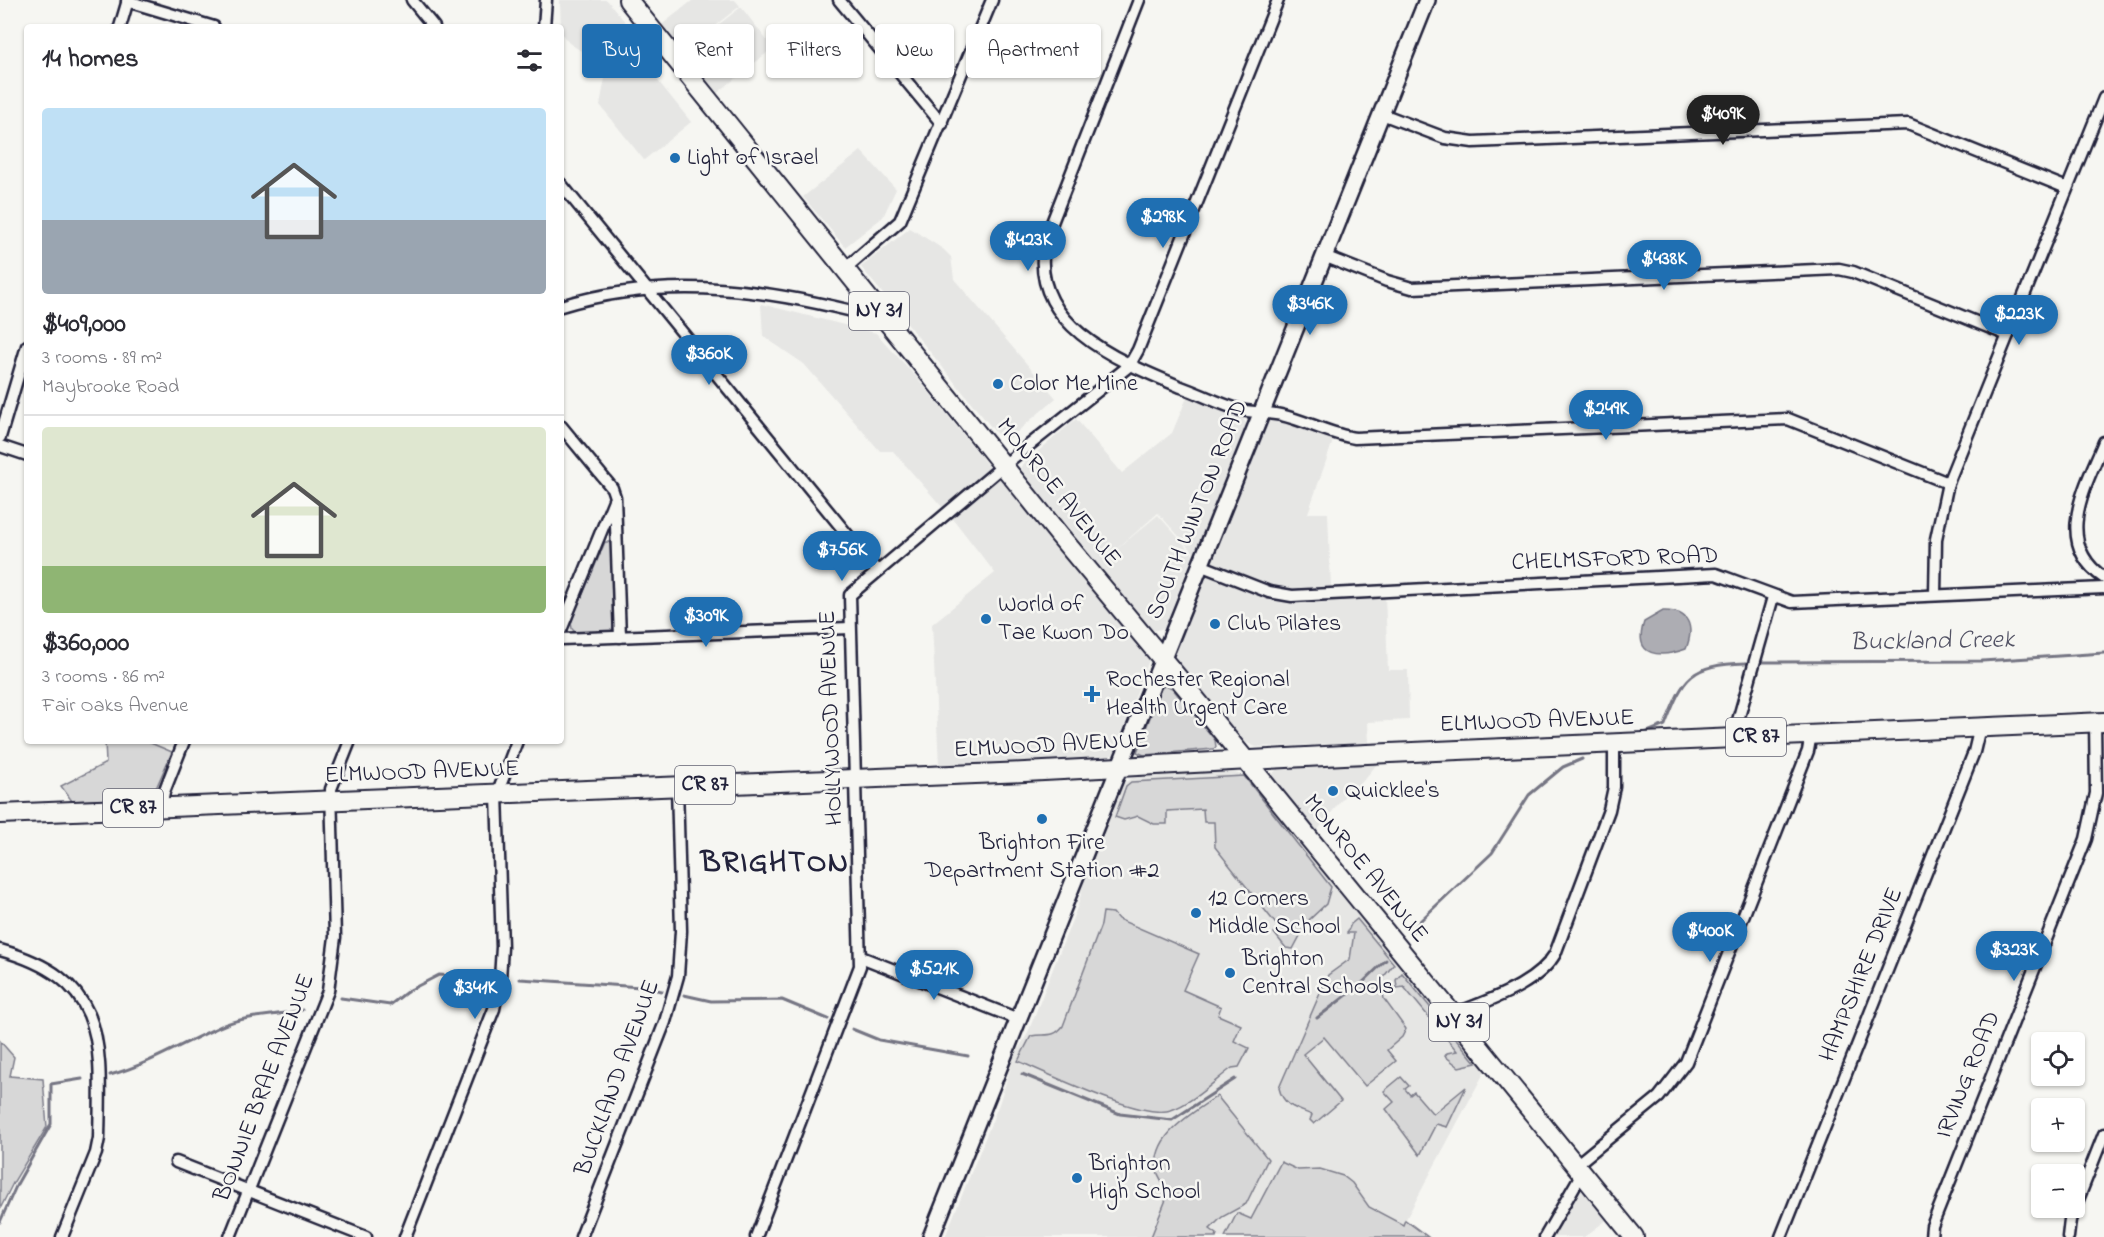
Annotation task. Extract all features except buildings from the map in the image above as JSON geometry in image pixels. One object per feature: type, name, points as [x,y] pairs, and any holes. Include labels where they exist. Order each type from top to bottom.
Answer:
[{"type":"main road","name":"MONROE AVENUE","points":[[628,0],[1634,1237]]},
{"type":"main road","name":"SOUTH WINTON ROAD","points":[[931,1237],[1427,0]]},
{"type":"main road","name":"ELMWOOD AVENUE","points":[[0,814],[1119,768],[1245,759],[2099,722]]},
{"type":"street","points":[[412,0],[432,24]]},
{"type":"street","points":[[544,24],[546,0]]},
{"type":"street","points":[[839,0],[942,124]]},
{"type":"street","points":[[846,268],[900,221],[992,0]]},
{"type":"street","points":[[1139,0],[1052,220],[1041,263],[1046,291],[1062,317],[1129,366],[1235,408],[1285,416],[1339,436],[1364,438],[1788,419],[1948,483]]},
{"type":"street","points":[[1129,366],[1138,350],[1278,0]]},
{"type":"street","points":[[121,24],[127,1],[204,24]]},
{"type":"street","points":[[1935,596],[1936,539],[1948,483],[2104,98]]},
{"type":"street","points":[[1382,114],[1445,138],[1480,142],[1908,124],[2067,188]]},
{"type":"street","points":[[564,188],[877,571]]},
{"type":"street","points":[[1324,256],[1387,281],[1412,288],[1839,269],[1853,272],[2008,335]]},
{"type":"street","points":[[564,305],[619,292],[710,287],[761,292],[818,302],[886,320]]},
{"type":"street","points":[[0,437],[24,356]]},
{"type":"street","name":"HOLLYWOOD AVENUE","points":[[756,1237],[858,975],[861,957],[849,628],[850,595],[1004,465],[1129,366]]},
{"type":"street","points":[[564,430],[612,488],[615,497],[620,638]]},
{"type":"street","points":[[2104,442],[2078,506],[2075,525],[2082,554],[2092,568],[2104,578]]},
{"type":"street","points":[[0,446],[24,454]]},
{"type":"street","points":[[564,623],[615,497]]},
{"type":"street","name":"CHELMSFORD ROAD","points":[[1200,565],[1269,592],[1292,596],[1716,574],[1727,576],[1773,597],[1802,602],[2104,588]]},
{"type":"street","points":[[1733,738],[1773,597]]},
{"type":"street","points":[[564,639],[849,628]]},
{"type":"street","name":"IRVING ROAD","points":[[1931,1237],[1932,1226],[2086,839],[2096,793],[2099,722]]},
{"type":"street","name":"HAMPSHIRE DRIVE","points":[[1781,1237],[1974,752],[1980,727]]},
{"type":"street","points":[[1545,1237],[1579,1169],[1668,1089],[1686,1062],[1808,751],[1811,734]]},
{"type":"street","points":[[1454,1015],[1533,977],[1550,963],[1556,954],[1609,810],[1614,787],[1614,743]]},
{"type":"street","points":[[162,807],[164,792],[183,744]]},
{"type":"street","name":"BONNIE BRAE AVENUE","points":[[230,1237],[323,1006],[329,984],[335,938],[330,800],[331,789],[349,744]]},
{"type":"street","points":[[405,1237],[481,1045],[500,979],[502,947],[497,794],[516,744]]},
{"type":"street","name":"BUCKLAND AVENUE","points":[[581,1237],[665,1022],[678,976],[681,931],[677,786]]},
{"type":"street","points":[[0,950],[40,965],[64,979],[86,1005],[95,1029],[99,1111],[98,1146],[62,1237]]},
{"type":"street","points":[[861,957],[1017,1018]]},
{"type":"street","points":[[2068,1237],[2070,1220],[2104,1134]]},
{"type":"street","points":[[176,1162],[366,1237]]},
{"type":"shaded area","points":[[560,0],[607,0],[627,24],[582,24],[582,52],[564,37],[564,24],[561,24]]},
{"type":"shaded area","points":[[693,0],[735,0],[740,6],[717,24],[674,24],[674,46],[662,31],[662,25]]},
{"type":"shaded area","points":[[741,7],[766,39],[766,54],[754,63],[754,24],[719,24]]},
{"type":"shaded area","points":[[605,78],[656,78],[691,122],[644,160],[600,105]]},
{"type":"shaded area","points":[[701,78],[736,78],[715,95]]},
{"type":"shaded area","points":[[861,151],[896,189],[883,217],[845,247],[803,197]]},
{"type":"shaded area","points":[[910,228],[943,249],[951,257],[954,279],[1056,398],[1010,438],[1004,438],[996,433],[861,267]]},
{"type":"shaded area","points":[[761,304],[876,333],[920,381],[990,468],[943,508],[893,451],[880,451],[804,364],[763,336]]},
{"type":"shaded area","points":[[1188,395],[1243,417],[1248,429],[1194,553],[1158,513],[1111,554],[1158,515],[1193,554],[1164,628],[1153,631],[1022,471],[1022,465],[1076,419],[1122,473],[1172,433]]},
{"type":"shaded area","points":[[1273,416],[1334,438],[1308,513],[1328,513],[1331,588],[1289,591],[1211,563],[1265,421]]},
{"type":"shaded area","points":[[997,478],[1004,479],[1149,660],[1114,753],[1108,758],[939,765],[932,624],[995,573],[950,515]]},
{"type":"shaded area","points":[[605,542],[609,542],[612,546],[613,627],[611,632],[576,633],[572,629],[571,622]]},
{"type":"shaded area","points":[[1207,574],[1290,601],[1385,595],[1388,670],[1408,670],[1409,720],[1368,722],[1369,743],[1256,747],[1245,742],[1176,659],[1176,647]]},
{"type":"shaded area","points":[[1663,611],[1679,613],[1688,621],[1690,633],[1686,649],[1659,654],[1645,649],[1641,634],[1644,622]]},
{"type":"shaded area","points":[[1166,685],[1172,688],[1215,740],[1216,747],[1144,755],[1137,752],[1161,688]]},
{"type":"shaded area","points":[[105,744],[153,744],[172,752],[153,795],[147,798],[72,801],[61,786],[106,763]]},
{"type":"shaded area","points":[[1377,764],[1358,787],[1354,784],[1317,831],[1272,775],[1278,768]]},
{"type":"shaded area","name":"Brighton Central Schools","points":[[1230,771],[1244,776],[1486,1069],[1406,1219],[1428,1237],[945,1237],[999,1104],[1015,1054],[1027,1035],[1078,905],[1088,867],[1123,783],[1133,778]]},
{"type":"shaded area","points":[[1244,776],[1331,887],[1326,904],[1308,921],[1293,949],[1286,948],[1274,933],[1279,928],[1215,847],[1214,822],[1204,822],[1203,809],[1167,811],[1167,824],[1154,824],[1138,816],[1124,820],[1115,817],[1126,786],[1131,782]]},
{"type":"shaded area","points":[[1103,912],[1113,913],[1118,919],[1199,954],[1183,990],[1221,1007],[1218,1015],[1241,1025],[1234,1041],[1249,1048],[1239,1067],[1232,1068],[1195,1097],[1171,1110],[1158,1111],[1118,1102],[1018,1061],[1031,1036],[1056,1033],[1063,1026],[1101,925]]},
{"type":"shaded area","points":[[1357,919],[1394,964],[1381,980],[1384,999],[1406,1029],[1402,1037],[1387,1050],[1396,1061],[1365,1086],[1324,1037],[1303,1054],[1341,1101],[1314,1124],[1310,1120],[1312,1115],[1287,1103],[1279,1088],[1328,975],[1350,959],[1354,933],[1347,933],[1351,924]]},
{"type":"shaded area","points":[[1402,973],[1476,1063],[1459,1067],[1445,1056],[1447,1053],[1457,1051],[1404,987],[1397,988],[1396,980]]},
{"type":"shaded area","points":[[0,1041],[14,1057],[10,1076],[43,1079],[47,1127],[0,1209]]},
{"type":"shaded area","points":[[1401,1077],[1409,1086],[1405,1089],[1410,1095],[1414,1092],[1433,1114],[1466,1087],[1447,1127],[1436,1124],[1420,1155],[1386,1109],[1394,1102],[1384,1091]]},
{"type":"shaded area","points":[[1217,1096],[1268,1159],[1246,1204],[1222,1217],[1210,1229],[1217,1234],[1216,1237],[1151,1237],[1169,1192],[1157,1171],[1160,1146],[1176,1126]]},
{"type":"shaded area","points":[[1281,1162],[1298,1170],[1320,1169],[1343,1176],[1352,1183],[1369,1207],[1403,1225],[1405,1220],[1428,1237],[1225,1237],[1237,1213],[1251,1219]]},
{"type":"shaded area","points":[[1586,1192],[1608,1219],[1584,1237],[1552,1237],[1577,1193]]},
{"type":"waterway","name":"Buckland Creek","points":[[1761,662],[1982,661],[2104,653]]},
{"type":"waterway","name":"Buckland Creek","points":[[1645,733],[1665,725],[1684,684],[1692,676],[1712,667],[1746,663]]},
{"type":"waterway","name":"Buckland Creek","points":[[1411,933],[1421,920],[1492,853],[1529,795],[1563,767],[1582,759]]},
{"type":"waterway","name":"Buckland Creek","points":[[1317,1018],[1360,985],[1386,960]]},
{"type":"waterway","points":[[341,998],[390,1005],[408,991],[439,975],[481,978]]},
{"type":"waterway","points":[[520,979],[641,987],[662,991]]},
{"type":"waterway","points":[[684,995],[711,1001],[782,1000],[828,1019]]},
{"type":"waterway","points":[[110,1075],[140,1065],[233,1022],[302,1010]]},
{"type":"waterway","points":[[852,1029],[879,1040],[968,1056]]},
{"type":"waterway","name":"Buckland Creek","points":[[1022,1074],[1120,1114],[1172,1120],[1235,1079]]},
{"type":"waterway","points":[[0,1222],[17,1184],[51,1124],[51,1084],[82,1079]]},
{"type":"place","name":"Light of Israel","points":[[675,158]]},
{"type":"place","name":"Color Me Mine","points":[[998,384]]},
{"type":"place","name":"World of Tae Kwon Do","points":[[986,619]]},
{"type":"place","name":"Club Pilates","points":[[1215,624]]},
{"type":"place","name":"Rochester Regional Health Urgent Care","points":[[1092,694]]},
{"type":"place","name":"Quicklee's","points":[[1333,791]]},
{"type":"place","name":"Brighton Fire Department Station #2","points":[[1042,819]]},
{"type":"place","name":"12 Corners Middle School","points":[[1196,913]]},
{"type":"place","name":"Brighton Central Schools","points":[[1230,973]]},
{"type":"place","name":"Brighton High School","points":[[1077,1178]]},
{"type":"district","name":"BRIGHTON","points":[[775,864]]}]
